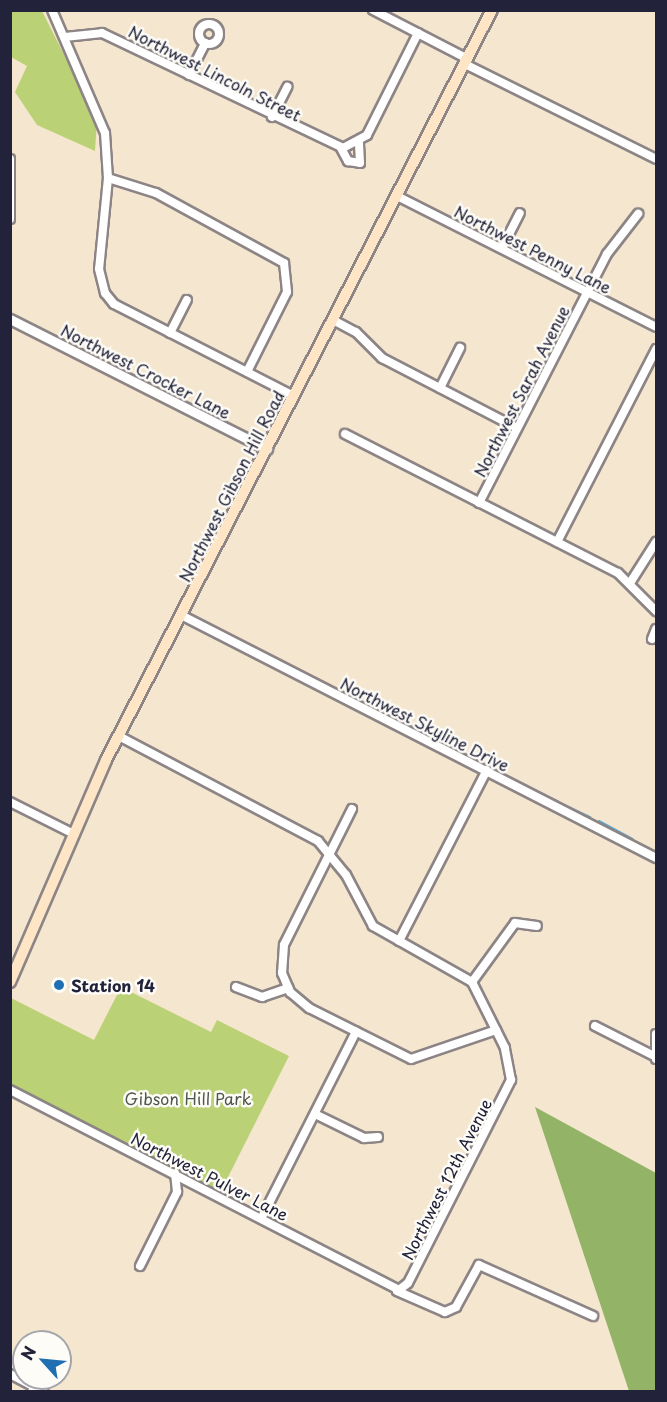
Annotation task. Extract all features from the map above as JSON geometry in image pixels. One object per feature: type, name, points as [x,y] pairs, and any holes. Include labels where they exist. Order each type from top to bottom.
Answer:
[{"type":"main road","name":"Northwest Gibson Hill Road","points":[[12,978],[119,736],[492,10]]},
{"type":"street","points":[[52,10],[102,123],[108,178],[102,288],[114,304],[294,396]]},
{"type":"street","points":[[373,10],[418,33],[466,62],[657,159]]},
{"type":"street","name":"Northwest Lincoln Street","points":[[65,37],[102,33],[272,117],[341,148],[351,147],[359,142]]},
{"type":"street","points":[[341,148],[348,161],[360,163],[359,142],[418,33]]},
{"type":"street","points":[[189,75],[205,43]]},
{"type":"street","points":[[272,117],[287,87]]},
{"type":"street","points":[[10,159],[15,172],[10,219]]},
{"type":"street","points":[[108,178],[156,193],[271,252],[286,267],[287,292],[247,372]]},
{"type":"street","name":"Northwest Penny Lane","points":[[397,196],[657,327]]},
{"type":"street","points":[[502,248],[520,213]]},
{"type":"street","name":"Northwest Sarah Avenue","points":[[479,503],[588,292],[638,214]]},
{"type":"street","points":[[170,333],[187,300]]},
{"type":"street","name":"Northwest Crocker Lane","points":[[10,319],[267,449]]},
{"type":"street","points":[[333,320],[356,332],[381,358],[517,428]]},
{"type":"street","points":[[440,388],[460,348]]},
{"type":"street","points":[[557,542],[657,349]]},
{"type":"street","points":[[345,434],[557,542],[630,583],[657,611]]},
{"type":"street","points":[[630,583],[657,542]]},
{"type":"street","name":"Northwest Skyline Drive","points":[[181,615],[657,858]]},
{"type":"street","points":[[652,639],[657,629]]},
{"type":"street","points":[[119,736],[293,825],[330,854],[367,919],[399,941],[472,982],[496,1029],[418,1060],[309,1008],[288,988],[281,961],[284,945],[330,854],[352,809]]},
{"type":"street","points":[[399,941],[487,771]]},
{"type":"street","points":[[10,802],[74,834]]},
{"type":"street","points":[[472,982],[515,923],[537,926]]},
{"type":"street","points":[[236,987],[262,997],[288,988]]},
{"type":"street","points":[[595,1026],[656,1059],[657,1034]]},
{"type":"street","name":"Northwest 12th Avenue","points":[[394,1290],[408,1283],[508,1087],[511,1064],[496,1029]]},
{"type":"street","points":[[262,1217],[356,1032]]},
{"type":"street","name":"Northwest Pulver Lane","points":[[10,1090],[262,1217],[394,1290],[445,1312],[456,1307],[471,1272],[479,1265],[500,1270],[592,1316]]},
{"type":"street","points":[[315,1114],[364,1138],[378,1137]]},
{"type":"street","points":[[140,1266],[177,1192],[175,1173]]},
{"type":"green space","points":[[10,11],[42,11],[97,120],[95,151],[37,125],[15,92],[27,66],[11,57]]},
{"type":"green space","name":"Gibson Hill Park","points":[[121,987],[211,1032],[217,1020],[289,1056],[220,1193],[11,1085],[11,998],[94,1040]]},
{"type":"green space","points":[[535,1107],[656,1173],[656,1391],[629,1391]]},
{"type":"waterway","points":[[199,619],[215,627]]},
{"type":"waterway","points":[[225,632],[232,636]]},
{"type":"waterway","points":[[244,642],[319,680]]},
{"type":"waterway","points":[[330,686],[374,708]]},
{"type":"waterway","points":[[386,715],[426,734]]},
{"type":"waterway","points":[[436,739],[454,748]]},
{"type":"waterway","points":[[465,754],[484,764]]},
{"type":"waterway","points":[[505,775],[559,802]]},
{"type":"waterway","points":[[564,805],[590,817]]},
{"type":"waterway","points":[[599,821],[633,839]]},
{"type":"place","name":"Station 14","points":[[59,985]]}]
